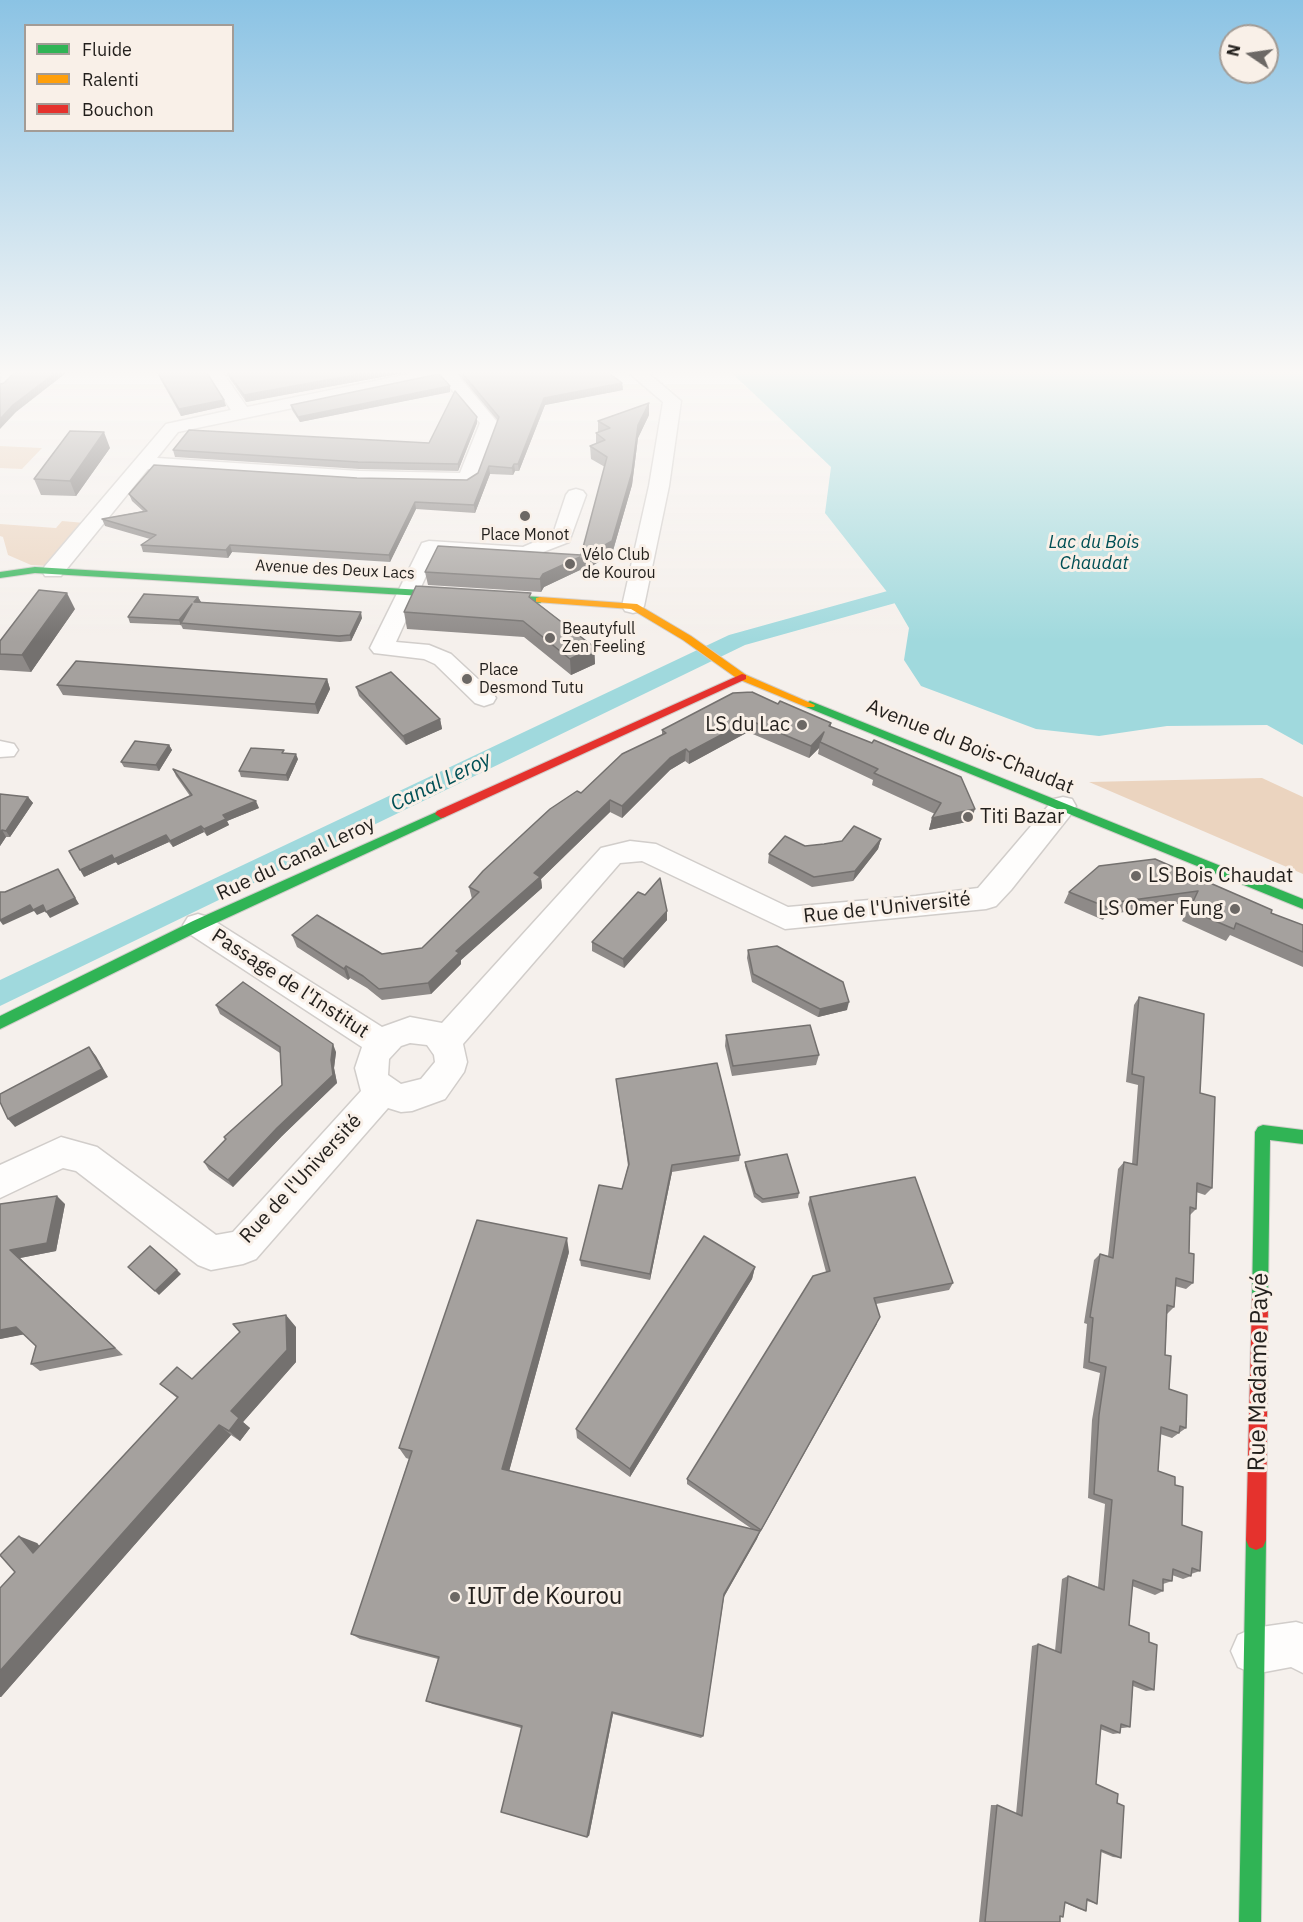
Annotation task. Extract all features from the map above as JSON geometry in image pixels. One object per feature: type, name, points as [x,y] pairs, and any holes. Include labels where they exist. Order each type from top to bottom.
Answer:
[{"type":"street","points":[[44,571],[143,463],[360,477],[467,479],[473,463]]},
{"type":"street","points":[[633,606],[663,463]]},
{"type":"street","points":[[484,698],[443,659],[429,652],[382,648],[429,547],[525,553],[562,538],[576,495]]},
{"type":"street","name":"Avenue des Deux Lacs","points":[[9,560],[44,571]]},
{"type":"street","name":"Avenue des Deux Lacs","points":[[0,575],[44,571],[633,606]]},
{"type":"street","name":"Avenue du Bois-Chaudat","points":[[633,606],[687,638],[742,677],[1303,904]]},
{"type":"street","name":"Rue du Canal Leroy","points":[[0,1023],[198,925],[742,677]]},
{"type":"street","name":"Rue de l'Université","points":[[445,1042],[611,855],[630,851],[646,851],[785,918],[916,907],[986,898],[1001,884],[1063,806]]},
{"type":"street","name":"Passage de l'Institut","points":[[198,925],[382,1044]]},
{"type":"street","points":[[410,1030],[430,1032],[445,1042],[450,1051],[451,1062],[448,1072],[433,1089],[412,1097],[401,1098],[382,1091],[373,1081],[371,1068],[374,1055],[390,1037],[410,1030]]},
{"type":"street","name":"Rue de l'Université","points":[[0,1182],[61,1152],[85,1158],[211,1253],[243,1247],[382,1091]]},
{"type":"street","name":"Rue Madame Payé","points":[[1250,1922],[1263,1132],[1303,1137]]},
{"type":"street","points":[[1254,1652],[1296,1644],[1303,1650]]},
{"type":"shaded area","points":[[0,463],[28,463],[22,469],[0,468]]},
{"type":"shaded area","points":[[62,521],[85,523],[48,566],[31,565],[8,555],[3,537],[0,536],[0,524],[56,528]]},
{"type":"shaded area","points":[[1262,778],[1303,797],[1303,874],[1089,782]]},
{"type":"water","name":"Lac du Bois Chaudat","points":[[826,463],[1303,463],[1303,745],[1267,725],[1167,726],[1099,736],[1036,729],[921,686],[904,660],[909,628],[891,597],[825,513],[831,467]]},
{"type":"building","points":[[46,463],[83,463],[70,481],[34,479]]},
{"type":"building","points":[[393,463],[459,463],[458,464]]},
{"type":"building","points":[[482,463],[519,463],[514,464],[512,468],[489,466],[474,505],[415,502],[389,555],[230,545],[226,550],[141,545],[156,535],[102,519],[147,511],[129,494],[154,465],[357,478],[467,480],[478,473]]},
{"type":"building","points":[[605,463],[633,463],[612,541],[579,560],[580,557],[543,574],[540,579],[425,572],[438,546],[581,555]]},
{"type":"building","points":[[416,586],[531,593],[529,597],[594,647],[570,659],[523,621],[404,612]]},
{"type":"building","points":[[39,590],[67,593],[22,655],[0,654],[0,641]]},
{"type":"building","points":[[144,594],[198,597],[194,602],[361,612],[350,635],[339,636],[181,623],[192,604],[179,620],[128,617]]},
{"type":"building","points":[[76,661],[327,679],[315,704],[57,685]]},
{"type":"building","points":[[391,672],[440,719],[403,736],[356,687]]},
{"type":"building","points":[[752,692],[778,704],[780,701],[831,723],[829,726],[872,743],[874,740],[961,777],[975,809],[932,818],[941,803],[874,773],[878,769],[820,742],[824,732],[811,746],[749,720],[689,752],[686,749],[670,758],[622,806],[610,800],[534,873],[540,877],[456,951],[459,953],[428,983],[379,989],[363,976],[346,966],[344,969],[292,935],[317,915],[382,954],[422,948],[479,892],[469,887],[483,871],[550,809],[577,791],[581,793],[622,754],[666,733],[662,730],[733,693]]},
{"type":"building","points":[[135,741],[169,745],[156,765],[121,762]]},
{"type":"building","points":[[251,748],[284,750],[282,753],[296,754],[286,775],[239,771]]},
{"type":"building","points":[[173,769],[256,801],[223,815],[226,819],[204,829],[201,826],[170,841],[166,835],[114,859],[112,855],[80,870],[69,851],[192,795]]},
{"type":"building","points":[[0,794],[28,797],[6,831],[2,830],[0,833]]},
{"type":"building","points":[[854,826],[881,839],[855,871],[814,877],[769,854],[785,836],[805,846],[824,844],[842,841]]},
{"type":"building","points":[[1155,859],[1272,910],[1271,913],[1303,925],[1303,952],[1236,923],[1234,929],[1189,910],[1198,891],[1118,902],[1113,900],[1109,908],[1069,892],[1099,866]]},
{"type":"building","points":[[58,869],[75,898],[46,912],[43,905],[33,910],[30,905],[0,920],[0,892],[5,892]]},
{"type":"building","points":[[660,878],[667,911],[623,959],[592,942],[638,892],[645,895]]},
{"type":"building","points":[[777,946],[843,982],[849,1002],[820,1009],[753,974],[748,950]]},
{"type":"building","points":[[243,982],[333,1044],[331,1060],[333,1075],[277,1128],[228,1180],[204,1162],[226,1139],[224,1137],[282,1085],[280,1047],[216,1005]]},
{"type":"building","points":[[1139,997],[1204,1014],[1200,1093],[1215,1097],[1212,1188],[1197,1183],[1196,1209],[1190,1207],[1189,1253],[1194,1254],[1193,1283],[1176,1278],[1174,1307],[1167,1305],[1165,1355],[1171,1356],[1169,1389],[1187,1395],[1186,1428],[1180,1426],[1179,1433],[1161,1427],[1158,1471],[1175,1477],[1175,1485],[1183,1487],[1182,1525],[1202,1532],[1200,1571],[1192,1568],[1191,1576],[1173,1569],[1172,1581],[1163,1579],[1163,1591],[1133,1580],[1129,1625],[1149,1633],[1149,1642],[1157,1645],[1154,1690],[1133,1681],[1130,1727],[1121,1724],[1120,1733],[1101,1725],[1096,1784],[1118,1794],[1117,1803],[1124,1806],[1121,1858],[1101,1850],[1097,1904],[1087,1899],[1086,1911],[1065,1902],[1060,1922],[985,1922],[997,1805],[1022,1816],[1038,1644],[1061,1653],[1068,1576],[1104,1590],[1112,1500],[1094,1494],[1099,1415],[1106,1367],[1089,1362],[1093,1318],[1090,1317],[1100,1254],[1113,1258],[1124,1162],[1137,1165],[1144,1077],[1132,1074]]},
{"type":"building","points":[[810,1025],[819,1055],[733,1066],[726,1035]]},
{"type":"building","points":[[89,1047],[102,1069],[8,1119],[0,1102],[0,1094]]},
{"type":"building","points":[[717,1063],[740,1155],[672,1165],[650,1274],[580,1260],[599,1185],[622,1189],[629,1164],[616,1079]]},
{"type":"building","points":[[787,1154],[799,1193],[763,1199],[755,1193],[745,1162]]},
{"type":"building","points":[[915,1177],[953,1283],[874,1298],[880,1317],[761,1530],[687,1479],[813,1276],[830,1271],[810,1197]]},
{"type":"building","points":[[57,1196],[47,1243],[10,1250],[115,1348],[31,1364],[36,1346],[16,1327],[0,1330],[0,1204]]},
{"type":"building","points":[[477,1220],[567,1238],[502,1469],[760,1531],[724,1594],[703,1736],[612,1712],[587,1837],[501,1812],[522,1726],[426,1701],[439,1657],[351,1634],[412,1451],[399,1448]]},
{"type":"building","points":[[704,1236],[755,1267],[630,1469],[576,1429]]},
{"type":"building","points":[[150,1246],[177,1270],[155,1291],[128,1267]]},
{"type":"building","points":[[286,1315],[287,1350],[231,1411],[239,1418],[229,1431],[219,1425],[0,1671],[0,1588],[15,1572],[0,1555],[19,1536],[33,1553],[178,1397],[160,1384],[177,1367],[192,1379],[240,1332],[233,1324]]},
{"type":"waterway","name":"Canal Leroy","points":[[0,994],[737,640],[762,631],[891,597]]},
{"type":"traffic: fast","points":[[0,575],[35,570],[540,600]]},
{"type":"traffic: fast","points":[[810,705],[1303,904]]},
{"type":"traffic: fast","points":[[0,1023],[198,925],[441,814]]},
{"type":"traffic: fast","points":[[1260,1299],[1263,1132],[1303,1137]]},
{"type":"traffic: fast","points":[[1250,1922],[1256,1540]]},
{"type":"traffic: slow","points":[[540,600],[633,606],[687,638],[742,677],[810,705]]},
{"type":"traffic: jam","points":[[441,814],[742,677]]},
{"type":"traffic: jam","points":[[1256,1540],[1260,1299]]},
{"type":"place","name":"Place Monot","points":[[525,516]]},
{"type":"place","name":"Vélo Club de Kourou","points":[[570,564]]},
{"type":"place","name":"Beautyfull Zen Feeling","points":[[550,638]]},
{"type":"place","name":"Place Desmond Tutu","points":[[467,679]]},
{"type":"place","name":"LS du Lac","points":[[802,725]]},
{"type":"place","name":"Titi Bazar","points":[[968,817]]},
{"type":"place","name":"LS Bois Chaudat","points":[[1136,876]]},
{"type":"place","name":"LS Omer Fung","points":[[1235,909]]},
{"type":"place","name":"IUT de Kourou","points":[[455,1597]]}]
